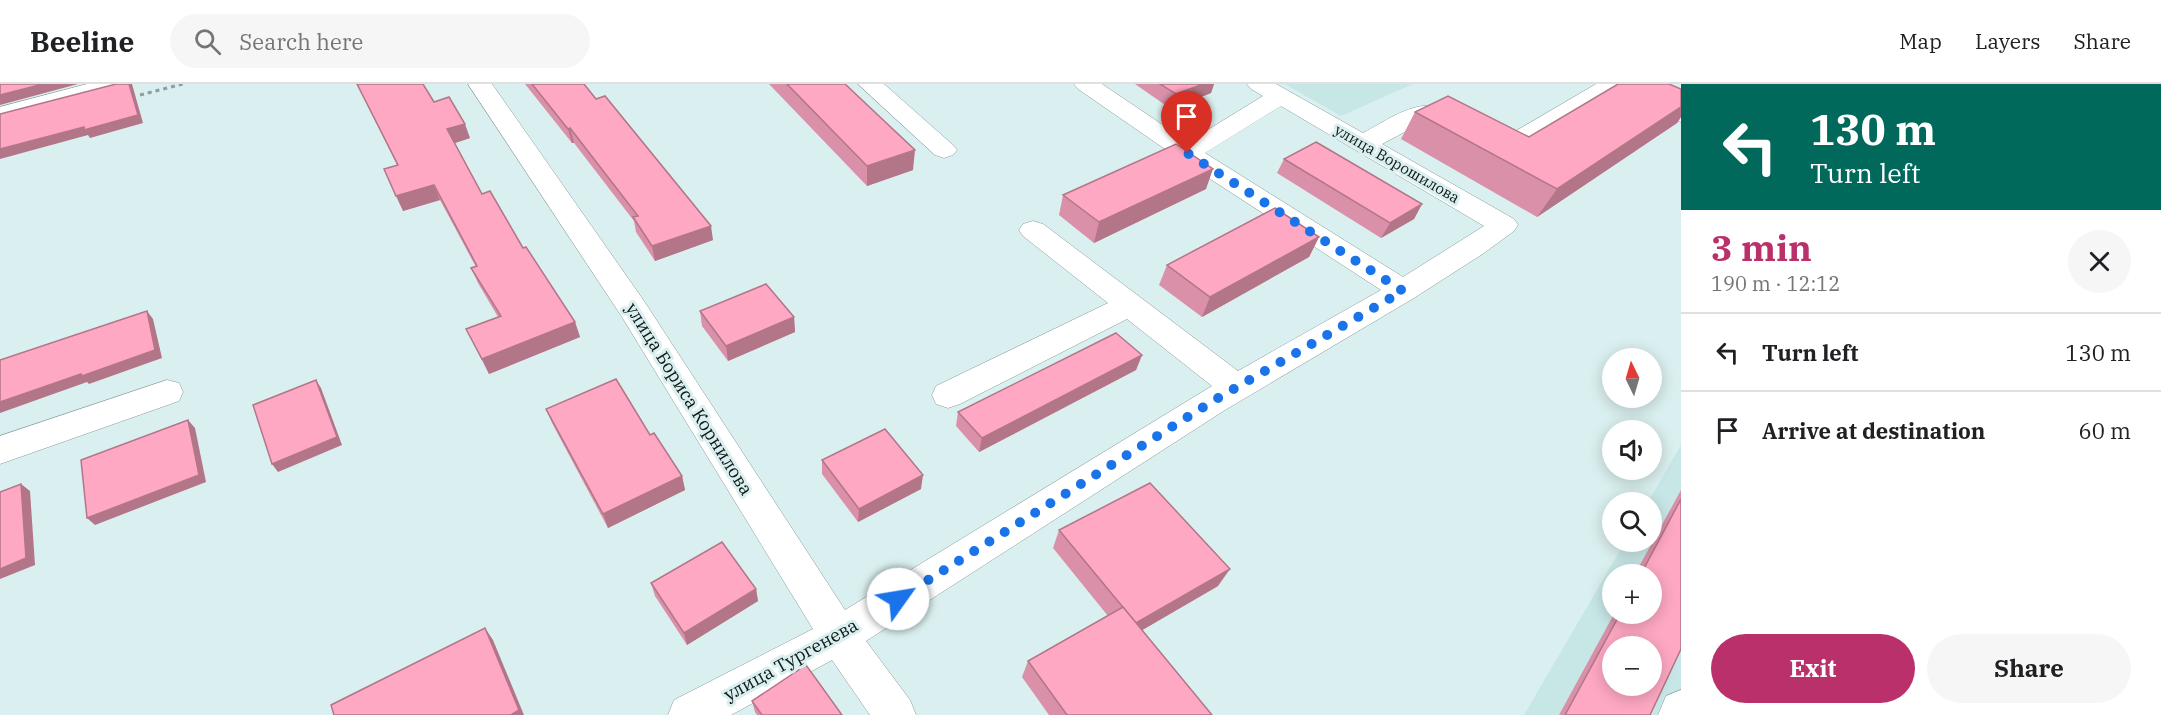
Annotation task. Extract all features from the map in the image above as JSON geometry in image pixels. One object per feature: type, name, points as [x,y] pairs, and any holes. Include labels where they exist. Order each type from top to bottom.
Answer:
[{"type":"street","points":[[0,114],[115,84]]},
{"type":"street","name":"улица Бориса Корнилова","points":[[480,84],[633,309],[839,636],[895,715]]},
{"type":"street","points":[[870,84],[944,150]]},
{"type":"street","points":[[1086,84],[1187,153],[1403,291]]},
{"type":"street","points":[[1363,144],[1421,112],[1434,112],[1502,149],[1611,85],[1681,115]]},
{"type":"street","points":[[1187,153],[1270,90]]},
{"type":"street","name":"улица Ворошилова","points":[[1270,90],[1504,225],[1474,246]]},
{"type":"street","points":[[1033,230],[1237,388]]},
{"type":"street","name":"улица Тургенева","points":[[689,715],[839,636],[1237,388],[1403,291],[1474,246]]},
{"type":"street","points":[[948,395],[1130,305]]},
{"type":"street","points":[[0,450],[167,392]]},
{"type":"shaded area","points":[[1285,84],[1413,84],[1341,116]]},
{"type":"shaded area","points":[[1681,445],[1681,715],[1524,715],[1602,581],[1602,624],[1662,624],[1662,564],[1612,564],[1619,552],[1662,552],[1662,492],[1654,492]]},
{"type":"building","points":[[0,84],[43,84],[0,95]]},
{"type":"building","points":[[116,84],[129,84],[138,115],[0,149],[0,114]]},
{"type":"building","points":[[357,84],[423,84],[434,102],[449,97],[465,124],[447,129],[482,194],[490,191],[523,248],[526,247],[575,322],[482,359],[466,329],[501,316],[471,268],[477,266],[434,185],[396,196],[384,169],[398,165]]},
{"type":"building","points":[[532,84],[584,84],[596,99],[605,96],[711,226],[652,246],[633,217],[638,216],[570,128],[568,129]]},
{"type":"building","points":[[787,84],[845,84],[915,150],[867,166]]},
{"type":"building","points":[[1160,84],[1203,84],[1176,94]]},
{"type":"building","points":[[1618,84],[1669,84],[1681,89],[1681,107],[1557,189],[1415,112],[1448,96],[1529,137]]},
{"type":"building","points":[[1316,142],[1422,204],[1390,223],[1284,159]]},
{"type":"building","points":[[1176,144],[1213,169],[1099,222],[1063,195]]},
{"type":"building","points":[[1275,208],[1319,237],[1210,297],[1167,265]]},
{"type":"building","points":[[766,284],[794,317],[726,346],[700,311]]},
{"type":"building","points":[[147,311],[155,350],[0,402],[0,360]]},
{"type":"building","points":[[1116,333],[1142,355],[982,438],[958,412]]},
{"type":"building","points":[[616,379],[650,435],[654,433],[682,476],[603,514],[546,409]]},
{"type":"building","points":[[316,380],[337,437],[272,464],[253,405]]},
{"type":"building","points":[[188,420],[199,475],[87,518],[81,460]]},
{"type":"building","points":[[885,429],[923,475],[859,509],[822,460]]},
{"type":"building","points":[[1150,483],[1230,569],[1136,623],[1059,530]]},
{"type":"building","points":[[21,484],[26,558],[0,569],[0,492]]},
{"type":"building","points":[[1681,499],[1681,649],[1662,689],[1662,636],[1608,636],[1615,624],[1662,624],[1662,564],[1646,564],[1653,552],[1662,552],[1662,535]]},
{"type":"building","points":[[722,542],[756,589],[684,633],[651,583]]},
{"type":"building","points":[[1123,607],[1212,715],[1067,715],[1028,661]]},
{"type":"building","points":[[485,628],[519,710],[511,715],[334,715],[331,705]]},
{"type":"building","points":[[1602,647],[1602,696],[1659,696],[1650,715],[1565,715]]},
{"type":"building","points":[[806,665],[842,715],[762,715],[752,701]]},
{"type":"route","points":[[898,599],[1213,401],[1403,291],[1187,153]]}]
